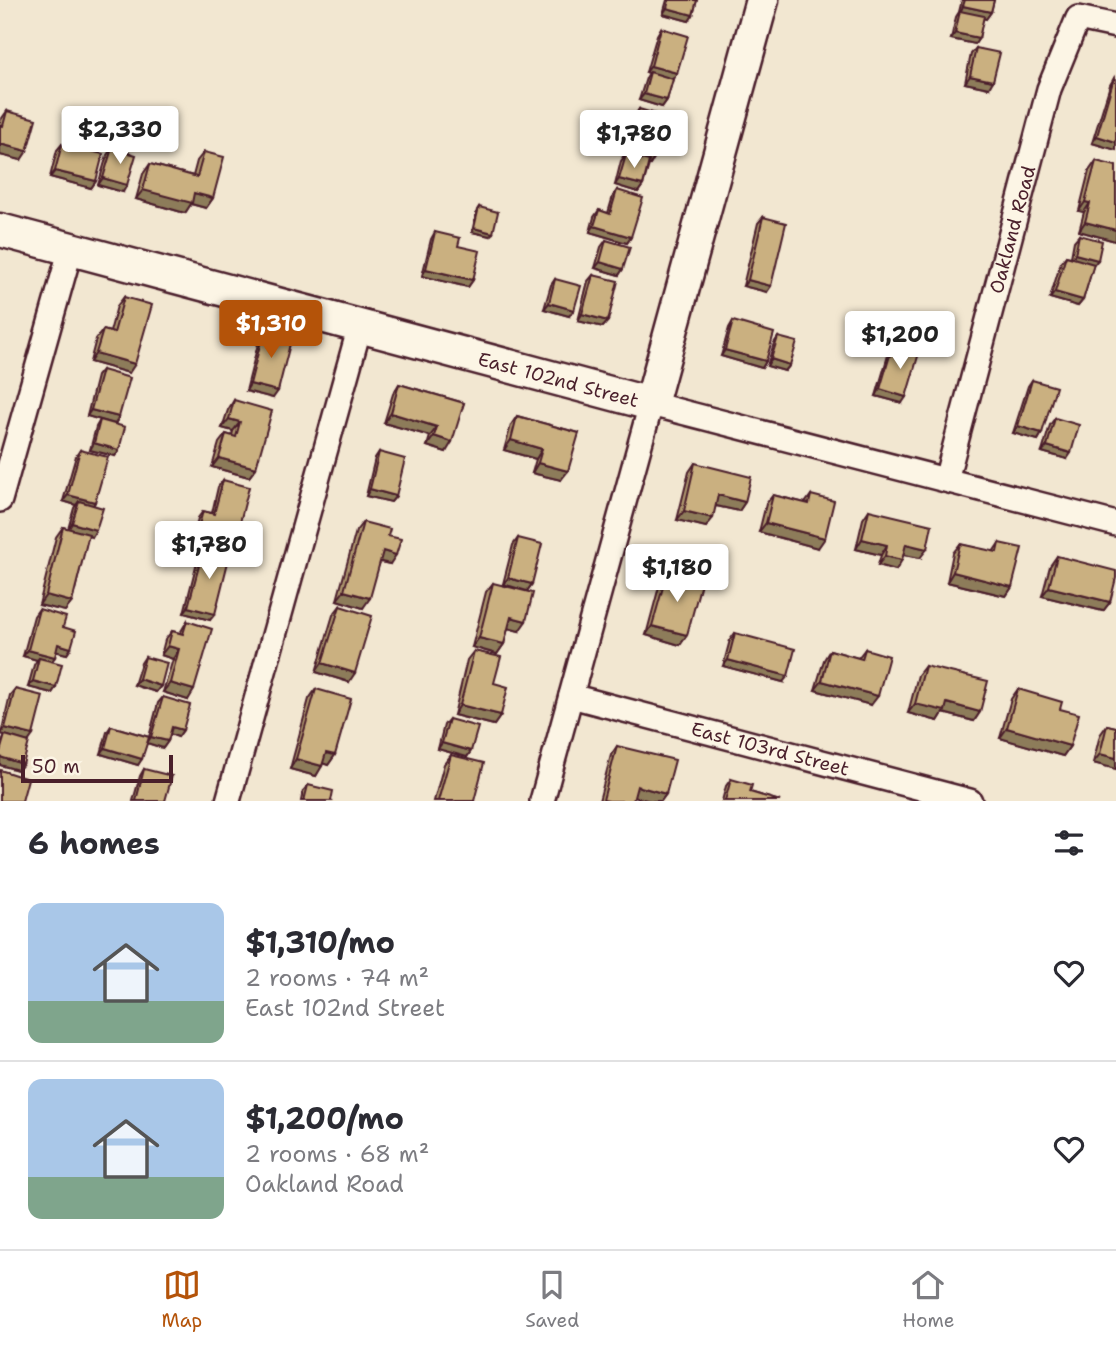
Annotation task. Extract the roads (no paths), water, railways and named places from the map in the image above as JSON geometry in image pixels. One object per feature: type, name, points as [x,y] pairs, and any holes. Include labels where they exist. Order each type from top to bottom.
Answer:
[{"type":"street","points":[[542,801],[762,0]]},
{"type":"street","name":"Oakland Road","points":[[947,480],[1049,89],[1078,18],[1116,26]]},
{"type":"street","name":"East 102nd Street","points":[[0,230],[651,404],[1116,524]]},
{"type":"street","points":[[0,500],[71,248]]},
{"type":"street","points":[[228,801],[360,326]]},
{"type":"street","name":"East 103rd Street","points":[[571,696],[970,801]]}]
